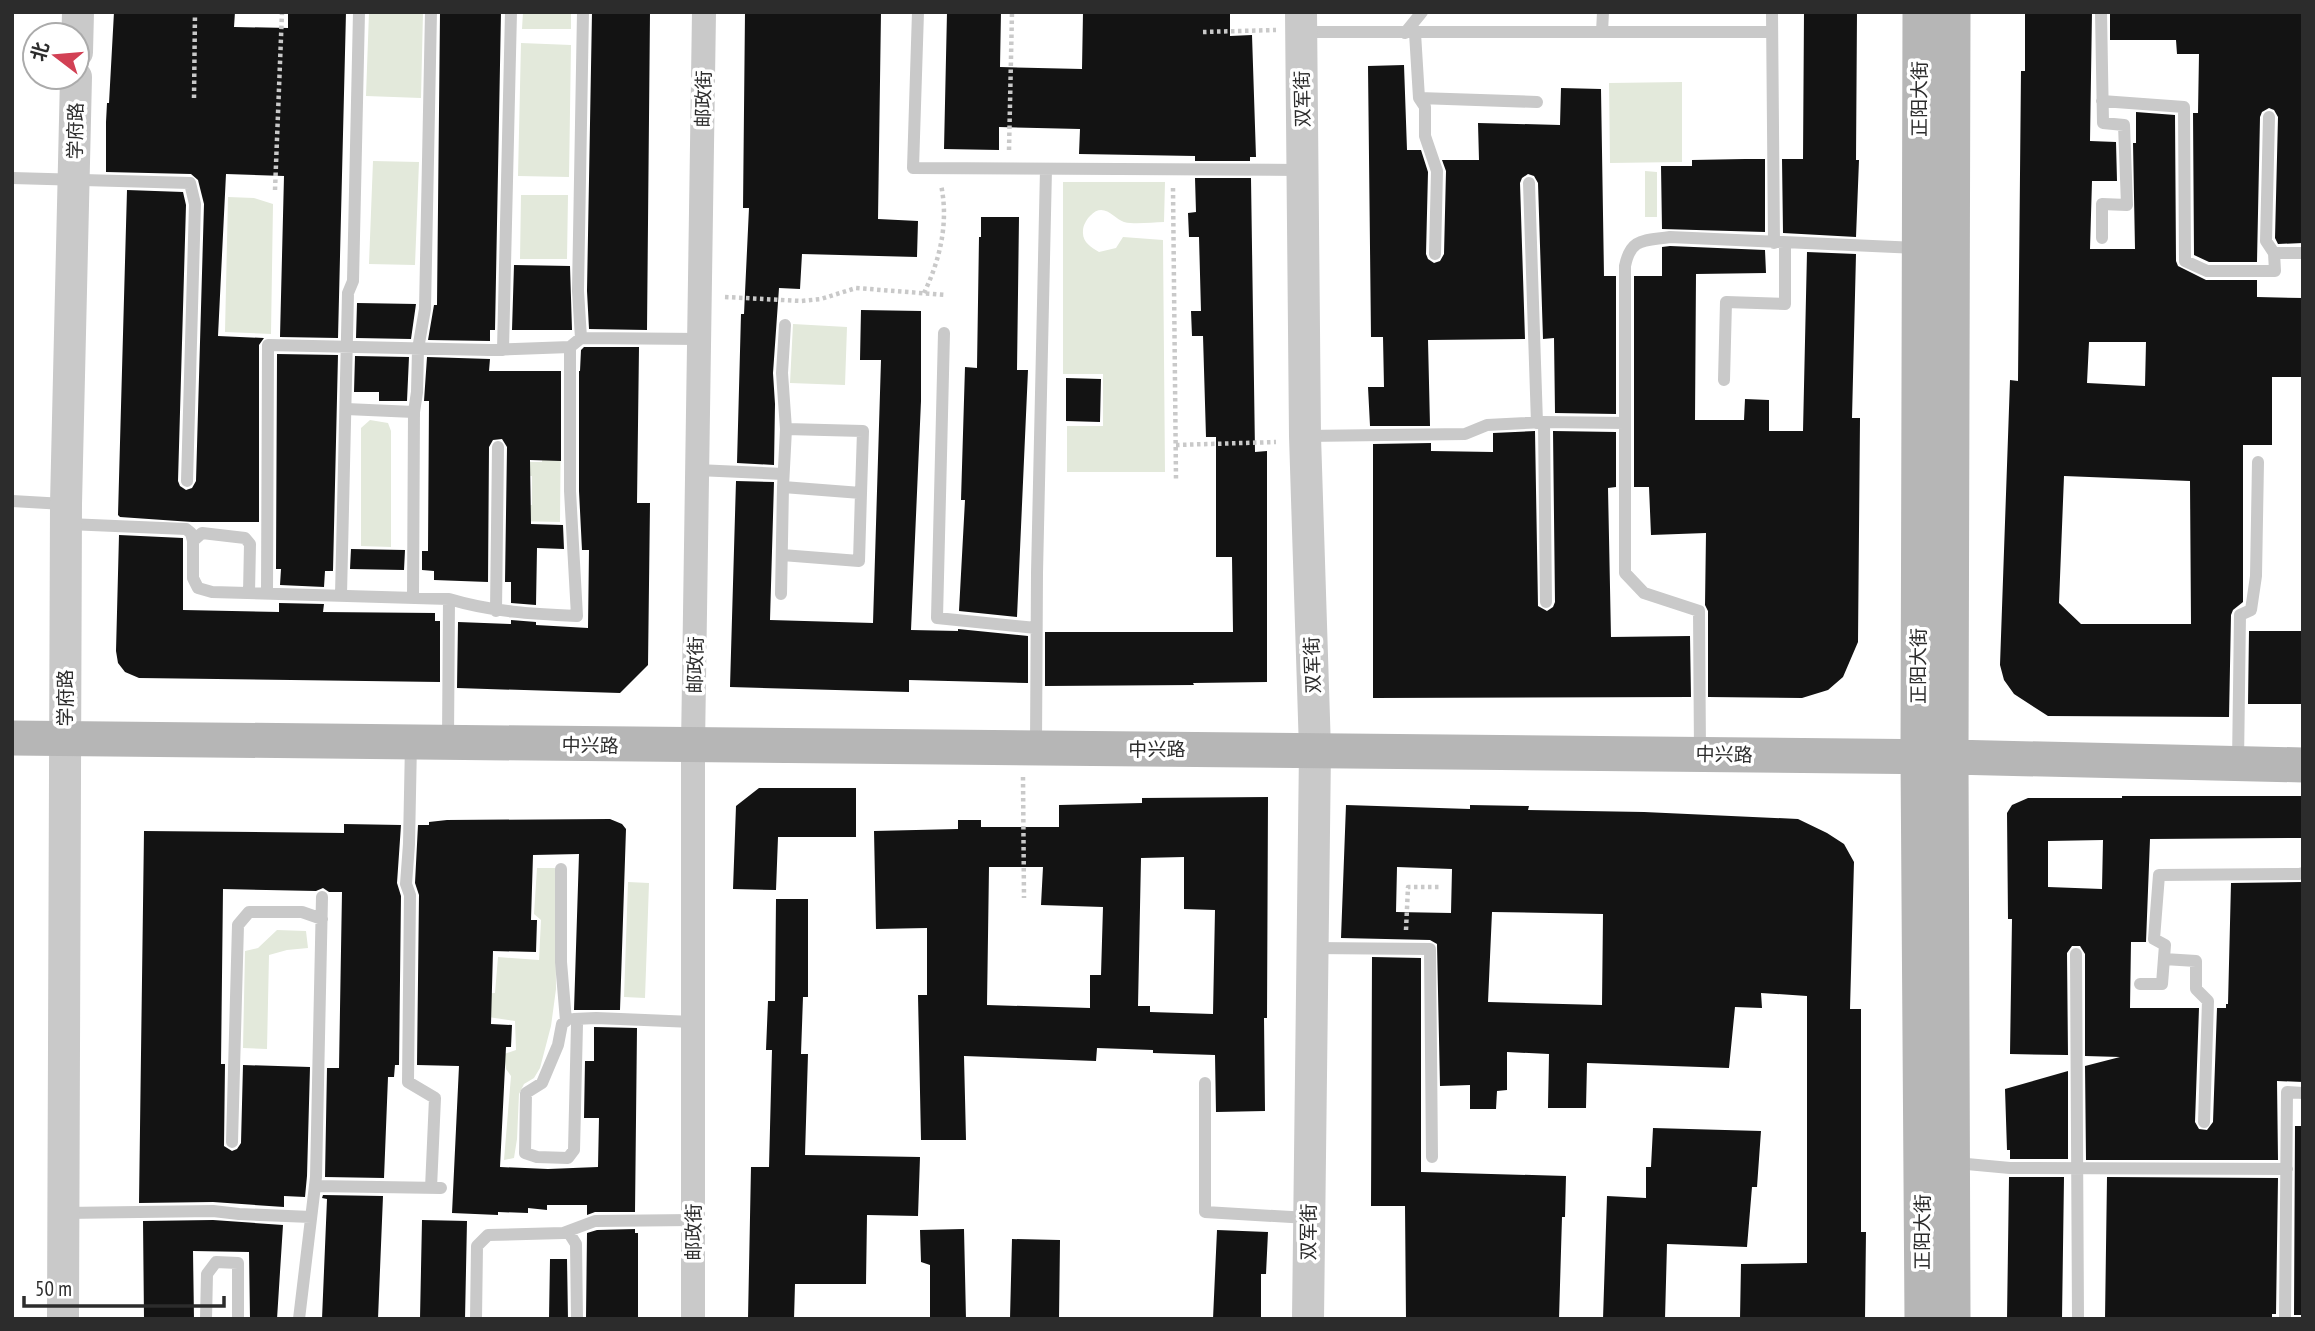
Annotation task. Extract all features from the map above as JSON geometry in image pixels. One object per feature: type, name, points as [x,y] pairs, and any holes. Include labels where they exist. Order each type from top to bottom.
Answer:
[{"type":"main road","name":"正阳大街","points":[[1920,12],[1919,248],[1934,757],[1952,1163],[1953,1319]]},
{"type":"main road","name":"正阳大街","points":[[1922,1319],[1953,12]]},
{"type":"main road","name":"中兴路","points":[[12,738],[1700,754],[2303,765]]},
{"type":"street","name":"邮政街","points":[[693,1319],[693,746],[704,12]]},
{"type":"street","name":"双军街","points":[[1301,24],[1305,440],[1315,750],[1308,1319]]},
{"type":"street","name":"学府路","points":[[63,1319],[66,514],[76,91]]},
{"type":"lane","points":[[341,595],[348,293],[353,281],[359,12]]},
{"type":"lane","points":[[413,598],[414,412],[418,349],[425,309],[431,12]]},
{"type":"lane","points":[[503,350],[511,12]]},
{"type":"lane","points":[[12,501],[66,514],[186,529],[191,533],[193,541],[193,578],[198,588],[212,592],[449,599],[496,611],[577,616],[570,491],[578,291],[583,12]]},
{"type":"lane","points":[[918,12],[913,168],[1303,170]]},
{"type":"lane","points":[[1422,12],[1410,33],[1419,98],[1425,107],[1425,136],[1437,171],[1436,254]]},
{"type":"lane","points":[[1602,33],[1603,12]]},
{"type":"lane","points":[[1724,380],[1726,302],[1785,304],[1779,243],[1772,12]]},
{"type":"lane","points":[[2101,12],[2103,123],[2124,125],[2127,205],[2102,204],[2102,237]]},
{"type":"lane","points":[[1301,24],[1410,33],[1771,32]]},
{"type":"lane","points":[[1419,98],[1537,102]]},
{"type":"lane","points":[[2102,101],[2184,107],[2185,261],[2207,271],[2275,271],[2274,253],[2266,241],[2269,117]]},
{"type":"lane","points":[[1030,748],[1036,628],[1046,169]]},
{"type":"lane","points":[[12,178],[190,183],[195,204],[187,481]]},
{"type":"lane","points":[[1529,183],[1541,422],[1546,602]]},
{"type":"lane","points":[[1700,754],[1699,611],[1644,593],[1625,573],[1625,266],[1628,251],[1636,243],[1670,237],[1919,248]]},
{"type":"lane","points":[[2274,253],[2303,253]]},
{"type":"lane","points":[[781,594],[786,429],[782,373],[785,325]]},
{"type":"lane","points":[[944,333],[937,618],[1036,628]]},
{"type":"lane","points":[[267,592],[268,345],[503,350],[576,343],[700,339]]},
{"type":"lane","points":[[345,409],[414,412]]},
{"type":"lane","points":[[1305,440],[1465,434],[1487,425],[1541,422],[1625,423]]},
{"type":"lane","points":[[782,555],[859,561],[863,431],[786,429]]},
{"type":"lane","points":[[496,611],[498,447]]},
{"type":"lane","points":[[2238,763],[2240,615],[2251,610],[2256,576],[2258,462]]},
{"type":"lane","points":[[698,470],[861,493]]},
{"type":"lane","points":[[193,541],[202,533],[245,538],[250,544],[249,593]]},
{"type":"lane","points":[[448,743],[449,599]]},
{"type":"lane","points":[[315,1186],[436,1188],[435,1098],[408,1082],[410,895],[406,884],[411,743]]},
{"type":"lane","points":[[561,869],[561,962],[573,1020],[577,1024],[574,1150],[568,1158],[537,1157],[525,1153],[526,1093],[542,1083],[558,1045],[562,1024],[573,1020],[596,1018],[693,1022]]},
{"type":"lane","points":[[2140,984],[2162,984],[2165,945],[2154,939],[2159,875],[2303,873]]},
{"type":"lane","points":[[299,1319],[315,1186],[322,897]]},
{"type":"lane","points":[[232,1142],[238,925],[248,912],[302,912],[322,919]]},
{"type":"lane","points":[[1312,948],[1430,949],[1432,1157]]},
{"type":"lane","points":[[2076,954],[2078,1319]]},
{"type":"lane","points":[[2164,959],[2196,961],[2196,989],[2208,1001],[2204,1122]]},
{"type":"lane","points":[[1205,1083],[1205,1212],[1308,1218]]},
{"type":"lane","points":[[2285,1319],[2287,1092],[2303,1093]]},
{"type":"lane","points":[[1952,1163],[2010,1168],[2287,1169]]},
{"type":"lane","points":[[64,1213],[213,1211],[311,1217]]},
{"type":"lane","points":[[563,1233],[595,1221],[693,1220]]},
{"type":"lane","points":[[476,1319],[477,1247],[488,1235],[563,1233],[569,1233],[576,1244],[577,1319]]},
{"type":"lane","points":[[206,1319],[207,1274],[216,1262],[238,1263],[238,1319]]},
{"type":"path","points":[[194,98],[195,12]]},
{"type":"path","points":[[275,190],[282,12]]},
{"type":"path","points":[[1009,169],[1012,12]]},
{"type":"path","points":[[1203,32],[1270,31],[1301,24]]},
{"type":"path","points":[[925,293],[936,269],[943,233],[944,200],[938,168]]},
{"type":"path","points":[[1172,169],[1176,480]]},
{"type":"path","points":[[1164,230],[1173,232]]},
{"type":"path","points":[[700,296],[800,301],[821,299],[856,288],[946,295]]},
{"type":"path","points":[[1175,445],[1305,440]]},
{"type":"path","points":[[1024,898],[1030,748]]},
{"type":"path","points":[[1405,948],[1408,887],[1440,887]]},
{"type":"shaded area","points":[[369,12],[423,12],[421,98],[366,96]]},
{"type":"shaded area","points":[[523,12],[571,12],[571,29],[522,29]]},
{"type":"shaded area","points":[[521,43],[571,45],[569,177],[518,176]]},
{"type":"shaded area","points":[[1682,82],[1682,162],[1610,163],[1609,83]]},
{"type":"shaded area","points":[[373,161],[419,162],[415,265],[369,264]]},
{"type":"shaded area","points":[[1645,171],[1657,172],[1657,217],[1645,217]]},
{"type":"shaded area","points":[[1063,182],[1165,182],[1164,222],[1129,223],[1100,210],[1084,225],[1083,235],[1090,246],[1099,252],[1116,248],[1123,237],[1163,240],[1165,472],[1067,472],[1067,426],[1103,426],[1103,374],[1063,374]]},
{"type":"shaded area","points":[[521,195],[568,195],[567,259],[520,259]]},
{"type":"shaded area","points":[[228,197],[254,198],[273,204],[271,334],[225,332]]},
{"type":"shaded area","points":[[793,324],[847,327],[845,385],[790,383]]},
{"type":"shaded area","points":[[546,412],[561,412],[560,522],[515,521],[515,505],[532,505],[532,476],[517,475],[517,462],[542,462]]},
{"type":"shaded area","points":[[370,420],[388,423],[391,431],[391,547],[361,546],[361,428]]},
{"type":"shaded area","points":[[537,868],[555,868],[556,989],[551,1026],[540,1068],[534,1078],[524,1084],[519,1094],[514,1158],[504,1160],[511,1076],[506,1069],[504,1054],[516,1050],[515,1021],[468,1014],[465,994],[495,993],[498,957],[539,960],[541,920],[534,914]]},
{"type":"shaded area","points":[[628,882],[649,883],[645,998],[624,997]]},
{"type":"shaded area","points":[[277,930],[306,931],[308,948],[269,955],[267,1049],[243,1048],[245,951],[258,948]]},
{"type":"building","points":[[114,12],[235,12],[234,27],[288,28],[288,12],[346,12],[338,338],[280,337],[284,176],[226,174],[218,336],[264,338],[259,345],[259,522],[192,522],[118,515],[127,190],[183,192],[186,205],[178,481],[186,490],[192,488],[196,481],[204,204],[198,180],[191,174],[106,172],[106,122]]},
{"type":"building","points":[[440,12],[501,12],[495,330],[490,330],[490,341],[428,340],[434,305],[437,305]]},
{"type":"building","points":[[592,12],[650,12],[647,330],[589,329],[587,291]]},
{"type":"building","points":[[745,12],[881,12],[878,219],[918,221],[917,257],[802,254],[800,289],[779,288],[773,373],[774,465],[737,463],[741,314],[744,314],[749,208],[743,208]]},
{"type":"building","points":[[947,12],[1001,12],[1000,67],[1082,69],[1083,12],[1230,12],[1230,36],[1252,35],[1256,157],[1250,157],[1250,161],[1195,161],[1195,156],[1079,154],[1080,129],[999,127],[999,150],[944,149]]},
{"type":"building","points":[[1804,12],[1857,12],[1856,160],[1859,160],[1856,237],[1783,233],[1782,159],[1803,159]]},
{"type":"building","points":[[2025,12],[2092,12],[2090,141],[2116,142],[2117,181],[2092,181],[2090,249],[2135,249],[2133,143],[2136,143],[2136,112],[2175,115],[2178,266],[2206,280],[2257,280],[2257,297],[2303,298],[2303,377],[2272,377],[2272,445],[2243,445],[2243,602],[2231,615],[2229,717],[2048,716],[2014,694],[2004,680],[2000,665],[2010,380],[2018,381],[2021,71],[2025,71]],"holes":[[[2089,342],[2146,342],[2145,386],[2087,383]],[[2064,476],[2190,481],[2191,624],[2081,624],[2059,603]]]},
{"type":"building","points":[[2110,12],[2303,12],[2303,243],[2278,244],[2275,238],[2278,117],[2274,110],[2269,108],[2262,112],[2260,117],[2257,262],[2209,262],[2194,255],[2193,113],[2198,113],[2199,54],[2177,54],[2176,40],[2110,40]]},
{"type":"building","points":[[1404,65],[1407,150],[1421,150],[1428,172],[1426,254],[1434,263],[1440,261],[1444,254],[1446,171],[1442,160],[1479,160],[1478,123],[1560,125],[1561,88],[1601,89],[1604,276],[1616,276],[1616,414],[1555,413],[1554,338],[1543,339],[1538,183],[1534,176],[1528,174],[1520,183],[1525,339],[1428,340],[1430,426],[1370,426],[1368,387],[1384,387],[1383,337],[1371,337],[1368,66]]},
{"type":"building","points":[[1765,159],[1765,232],[1662,229],[1661,166],[1692,166],[1692,160]]},
{"type":"building","points":[[1195,178],[1251,178],[1255,452],[1267,451],[1267,682],[1045,686],[1045,632],[1233,632],[1232,557],[1216,557],[1216,437],[1206,437],[1203,336],[1192,336],[1191,311],[1201,311],[1199,237],[1189,237],[1188,213],[1196,212]]},
{"type":"building","points":[[981,217],[1019,217],[1017,370],[1028,370],[1017,617],[959,611],[965,500],[961,500],[965,367],[977,368]]},
{"type":"building","points":[[1662,247],[1765,250],[1766,273],[1696,274],[1695,420],[1744,420],[1745,399],[1769,400],[1769,431],[1803,431],[1807,252],[1856,254],[1852,418],[1860,418],[1858,642],[1843,677],[1828,690],[1802,698],[1708,697],[1706,533],[1651,535],[1649,487],[1634,487],[1634,276],[1662,276]]},
{"type":"building","points":[[514,265],[570,266],[572,330],[512,330]]},
{"type":"building","points":[[357,303],[416,304],[411,339],[356,338]]},
{"type":"building","points":[[861,310],[921,311],[921,401],[911,630],[958,629],[1028,636],[1028,683],[909,680],[909,692],[730,687],[736,481],[774,482],[770,620],[873,623],[881,360],[860,360]]},
{"type":"building","points":[[584,347],[639,347],[637,503],[650,503],[648,665],[620,693],[457,688],[458,622],[511,624],[511,620],[536,622],[536,625],[588,628],[589,550],[582,550],[579,491],[579,371],[581,350]]},
{"type":"building","points":[[277,354],[338,355],[333,571],[325,571],[324,587],[280,585],[281,569],[276,569]]},
{"type":"building","points":[[355,356],[409,357],[407,401],[379,401],[379,392],[354,392]]},
{"type":"building","points":[[427,357],[490,359],[489,371],[561,371],[561,461],[530,460],[531,524],[563,525],[564,549],[537,548],[536,605],[511,603],[511,582],[505,582],[507,447],[502,439],[493,440],[489,447],[488,582],[434,580],[434,571],[422,570],[422,551],[428,551],[429,401],[424,401]]},
{"type":"building","points":[[1066,378],[1101,379],[1100,422],[1066,421]]},
{"type":"building","points":[[1535,431],[1538,606],[1547,611],[1555,602],[1553,431],[1616,432],[1616,487],[1608,488],[1611,637],[1690,636],[1691,697],[1373,698],[1373,444],[1431,443],[1431,451],[1493,452],[1493,433]]},
{"type":"building","points":[[119,535],[183,538],[183,610],[279,612],[279,603],[324,604],[323,612],[435,613],[435,621],[440,621],[440,682],[139,678],[125,672],[118,663],[116,651]]},
{"type":"building","points":[[351,549],[405,550],[404,570],[350,569]]},
{"type":"building","points":[[2249,631],[2303,631],[2303,704],[2248,704]]},
{"type":"building","points":[[759,788],[856,788],[856,837],[778,837],[776,890],[733,889],[736,806]]},
{"type":"building","points":[[2303,796],[2303,838],[2150,839],[2146,942],[2131,942],[2130,1008],[2199,1008],[2195,1122],[2199,1129],[2207,1130],[2213,1122],[2217,1008],[2226,1008],[2228,1004],[2231,883],[2303,882],[2303,1082],[2277,1081],[2278,1160],[2086,1160],[2085,1066],[2120,1057],[2085,1056],[2085,954],[2080,946],[2072,946],[2067,953],[2068,1055],[2010,1054],[2012,919],[2008,919],[2007,813],[2012,805],[2028,798]],"holes":[[[2103,840],[2102,889],[2048,887],[2048,841]]]},
{"type":"building","points":[[1268,797],[1265,1111],[1216,1112],[1215,1055],[1097,1048],[1096,1061],[964,1056],[966,1140],[921,1140],[918,995],[927,995],[927,928],[876,929],[874,831],[958,829],[958,820],[981,820],[981,827],[1059,827],[1059,805],[1142,803],[1142,798]],"holes":[[[1184,857],[1184,909],[1215,910],[1213,1014],[1150,1012],[1150,1006],[1138,1006],[1141,858]],[[989,867],[1043,867],[1041,905],[1103,907],[1101,975],[1090,975],[1090,1008],[987,1005]]]},
{"type":"building","points":[[1346,805],[1470,809],[1470,805],[1529,806],[1528,810],[1798,819],[1844,844],[1854,862],[1850,1009],[1861,1009],[1861,1232],[1866,1232],[1865,1319],[1740,1319],[1741,1264],[1807,1263],[1807,996],[1761,993],[1762,1008],[1735,1007],[1729,1068],[1587,1063],[1586,1108],[1548,1108],[1549,1054],[1507,1052],[1507,1090],[1497,1091],[1496,1109],[1470,1109],[1470,1085],[1440,1086],[1437,944],[1430,940],[1341,938]],"holes":[[[1397,867],[1452,869],[1451,913],[1396,912]],[[1492,912],[1603,914],[1602,1005],[1488,1002]]]},
{"type":"building","points":[[610,819],[622,824],[626,829],[620,1010],[574,1010],[579,854],[533,855],[531,920],[537,920],[536,952],[493,951],[491,1024],[512,1025],[511,1047],[506,1047],[500,1167],[598,1167],[599,1118],[584,1118],[585,1061],[594,1061],[594,1027],[637,1028],[635,1212],[595,1212],[587,1215],[587,1205],[547,1205],[547,1210],[528,1208],[528,1213],[452,1213],[459,1066],[417,1065],[419,895],[415,883],[418,825],[447,820]]},
{"type":"building","points":[[344,824],[401,825],[397,883],[401,896],[399,1065],[395,1065],[394,1077],[388,1077],[384,1178],[325,1177],[327,1068],[339,1068],[342,892],[329,892],[323,888],[316,891],[223,889],[221,1064],[225,1064],[224,1146],[232,1151],[241,1143],[243,1065],[310,1067],[305,1197],[284,1196],[284,1207],[213,1202],[139,1203],[144,831],[344,833]]},
{"type":"building","points":[[776,899],[808,899],[808,997],[803,997],[801,1054],[808,1054],[805,1155],[920,1157],[918,1216],[867,1215],[866,1284],[795,1284],[794,1319],[748,1319],[751,1167],[769,1167],[772,1050],[766,1050],[768,1001],[775,1001]]},
{"type":"building","points":[[1372,957],[1421,958],[1421,1172],[1566,1176],[1559,1319],[1406,1319],[1405,1206],[1371,1206]]},
{"type":"building","points":[[2068,1071],[2068,1159],[2010,1159],[2010,1150],[2007,1150],[2005,1089]]},
{"type":"building","points":[[2295,1126],[2303,1126],[2303,1315],[2294,1315]]},
{"type":"building","points":[[1653,1128],[1761,1131],[1757,1187],[1752,1187],[1747,1247],[1667,1244],[1665,1319],[1603,1319],[1607,1196],[1646,1198],[1646,1167],[1651,1167]]},
{"type":"building","points":[[2009,1177],[2064,1177],[2062,1319],[2007,1319]]},
{"type":"building","points":[[2107,1177],[2278,1178],[2276,1314],[2272,1314],[2272,1319],[2105,1319]]},
{"type":"building","points":[[323,1195],[383,1196],[378,1319],[322,1319],[327,1199],[322,1198]]},
{"type":"building","points":[[213,1220],[283,1225],[277,1319],[250,1319],[249,1252],[193,1251],[194,1319],[144,1319],[143,1221]]},
{"type":"building","points":[[422,1220],[467,1221],[465,1319],[420,1319]]},
{"type":"building","points":[[635,1229],[635,1233],[638,1233],[638,1319],[586,1319],[587,1233],[597,1230]]},
{"type":"building","points":[[964,1229],[966,1319],[930,1319],[930,1265],[921,1262],[920,1230]]},
{"type":"building","points":[[1217,1230],[1268,1232],[1266,1274],[1261,1274],[1261,1319],[1213,1319]]},
{"type":"building","points":[[1012,1239],[1060,1240],[1059,1319],[1010,1319]]},
{"type":"building","points":[[550,1259],[567,1259],[568,1319],[549,1319]]}]
